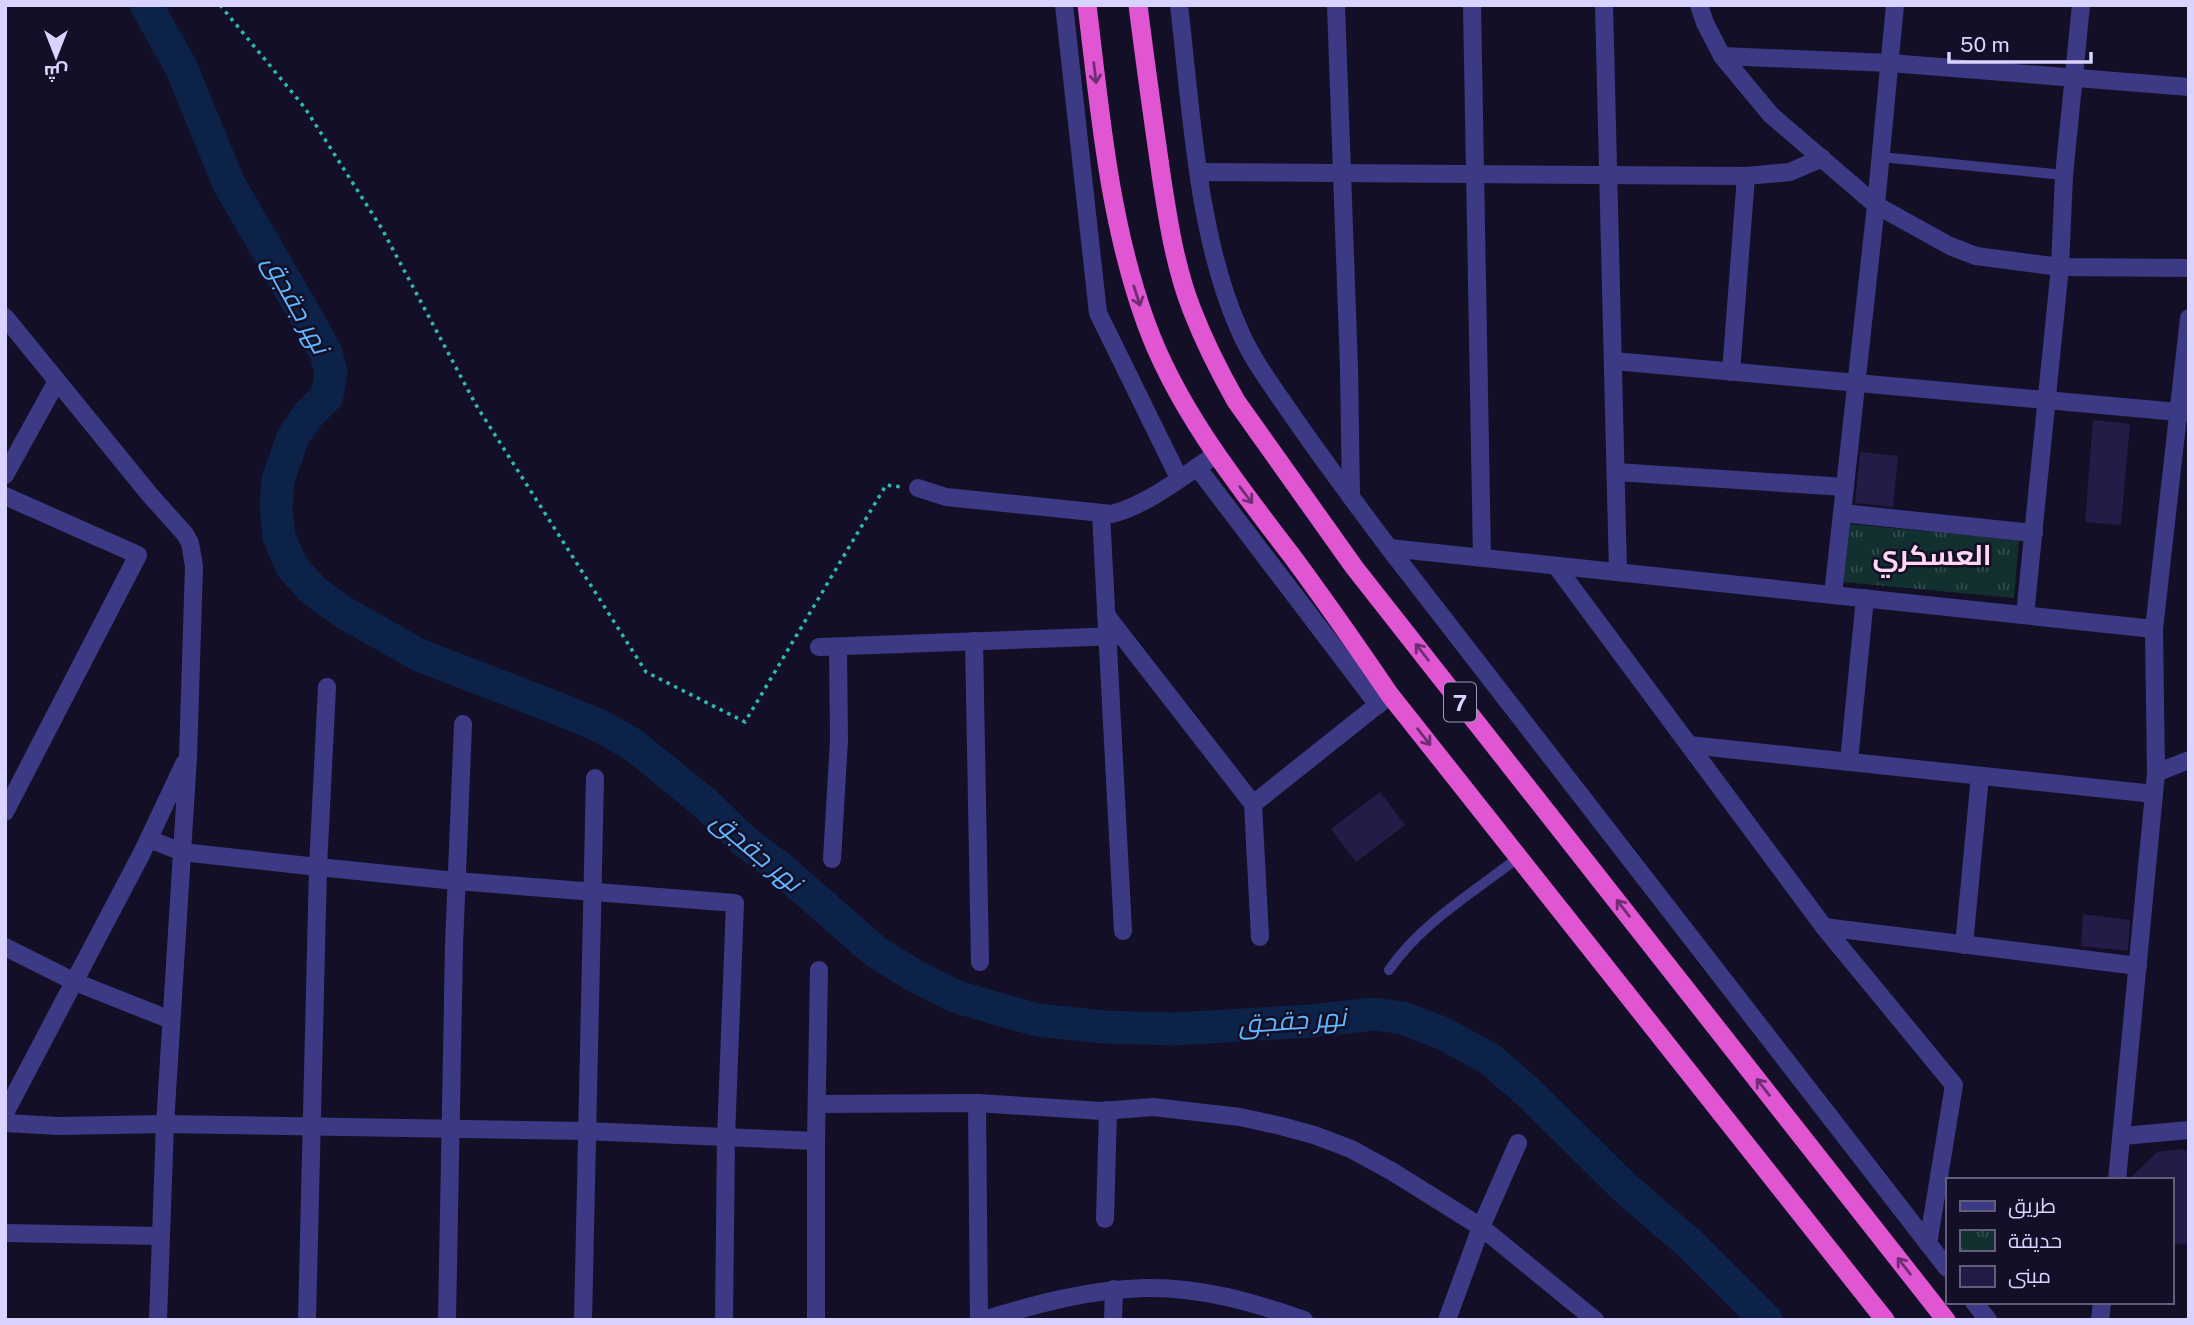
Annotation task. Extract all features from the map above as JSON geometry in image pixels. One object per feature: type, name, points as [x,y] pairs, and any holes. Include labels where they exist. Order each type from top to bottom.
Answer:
[{"type":"highway","name":"7","points":[[1087,5],[1112,192],[1133,285],[1161,357],[1217,454],[1384,700],[1519,858],[1885,1320]]},
{"type":"highway","name":"7","points":[[1138,5],[1166,205],[1180,274],[1205,340],[1236,401],[1354,567],[1946,1320]]},
{"type":"street","points":[[1064,5],[1098,313],[1179,478]]},
{"type":"street","points":[[1179,5],[1199,172],[1208,223],[1219,272],[1239,330],[1253,356],[1272,387],[1389,548],[1946,1267]]},
{"type":"street","points":[[1336,5],[1351,497]]},
{"type":"street","points":[[1472,5],[1482,558]]},
{"type":"street","points":[[1604,5],[1618,572]]},
{"type":"street","points":[[1699,5],[1722,56],[1772,115],[1876,205],[1950,246],[1976,256],[2060,267],[2189,268]]},
{"type":"street","points":[[1833,595],[1895,5]]},
{"type":"street","points":[[2025,615],[2060,267],[2064,175],[2081,5]]},
{"type":"street","points":[[1722,56],[1890,63],[2189,88]]},
{"type":"street","points":[[1199,172],[1746,176],[1790,172],[1822,158]]},
{"type":"street","points":[[1731,372],[1746,176]]},
{"type":"street","points":[[5,317],[185,534],[190,543],[194,566],[188,757],[165,1124],[158,1320]]},
{"type":"street","points":[[2117,1178],[2156,773],[2154,629],[2183,412],[2189,318]]},
{"type":"street","points":[[1614,361],[2183,412]]},
{"type":"street","points":[[5,475],[57,381]]},
{"type":"street","points":[[918,488],[946,497],[1101,514],[1123,511],[1217,454]]},
{"type":"street","points":[[1197,467],[1384,700],[1253,804]]},
{"type":"street","points":[[1616,472],[1845,487]]},
{"type":"street","points":[[5,496],[138,555],[5,812]]},
{"type":"street","points":[[1842,513],[2034,533]]},
{"type":"street","points":[[1101,514],[1106,615],[1115,636],[1253,804],[1260,937]]},
{"type":"street","points":[[1389,548],[2154,629]]},
{"type":"street","points":[[1556,566],[1824,928],[1954,1086],[1928,1244]]},
{"type":"street","points":[[1849,761],[1865,598]]},
{"type":"street","points":[[819,647],[1115,636]]},
{"type":"street","points":[[1115,636],[1123,931]]},
{"type":"street","points":[[974,642],[980,962]]},
{"type":"street","points":[[832,859],[839,740],[838,646]]},
{"type":"street","points":[[307,1320],[318,867],[327,687]]},
{"type":"street","points":[[447,1320],[456,881],[463,724]]},
{"type":"street","points":[[1689,745],[2154,794]]},
{"type":"street","points":[[5,1113],[10,1091],[75,982],[188,757]]},
{"type":"street","points":[[2156,773],[2189,760]]},
{"type":"street","points":[[1964,945],[1980,776]]},
{"type":"street","points":[[583,1320],[594,778]]},
{"type":"street","points":[[149,839],[182,852],[318,867],[735,903],[726,1137],[724,1320]]},
{"type":"street","points":[[1824,928],[2138,966]]},
{"type":"street","points":[[5,947],[75,982],[171,1020]]},
{"type":"street","points":[[816,1320],[819,970]]},
{"type":"street","points":[[817,1104],[977,1103],[1108,1110],[1153,1107],[1240,1117],[1314,1135],[1351,1149],[1482,1227],[1595,1320]]},
{"type":"street","points":[[977,1103],[981,1320],[1027,1306],[1114,1289],[1147,1288],[1206,1293],[1304,1320]]},
{"type":"street","points":[[1105,1219],[1108,1110]]},
{"type":"street","points":[[5,1123],[59,1126],[165,1124],[586,1130],[816,1141]]},
{"type":"street","points":[[2123,1136],[2189,1130]]},
{"type":"street","points":[[1447,1320],[1482,1227],[1518,1143]]},
{"type":"street","points":[[5,1233],[161,1236]]},
{"type":"street","points":[[1113,1320],[1114,1289]]},
{"type":"street","points":[[1976,1304],[1988,1320]]},
{"type":"lane","points":[[1881,158],[2064,175]]},
{"type":"lane","points":[[1389,970],[1402,951],[1420,933],[1519,858]]},
{"type":"path","points":[[220,5],[312,119],[383,229],[476,405],[646,672],[745,722],[886,485],[918,488]]},
{"type":"green space","points":[[1848,524],[2019,540],[2014,598],[1843,582]]},
{"type":"building","points":[[2093,420],[2130,424],[2121,525],[2085,522]]},
{"type":"building","points":[[1860,452],[1898,456],[1893,507],[1855,503]]},
{"type":"building","points":[[1380,792],[1405,825],[1356,862],[1331,829]]},
{"type":"building","points":[[2083,914],[2130,920],[2128,951],[2081,946]]},
{"type":"building","points":[[2179,1149],[2189,1151],[2189,1245],[2173,1243],[2173,1178],[2130,1178],[2157,1152]]},
{"type":"waterway","name":"نهر جقجق","points":[[146,5],[181,67],[229,184],[326,353],[331,372],[327,396],[308,415],[293,437],[278,480],[276,507],[279,537],[292,567],[314,591],[343,612],[419,655],[598,725],[632,744],[706,804],[743,840],[780,868],[876,952],[957,997],[1037,1020],[1104,1027],[1174,1029],[1311,1021],[1375,1014],[1403,1018],[1442,1033],[1490,1059],[1529,1093],[1624,1187],[1690,1244],[1766,1320]]},
{"type":"district","name":"العسكري","points":[[1932,554]]}]
